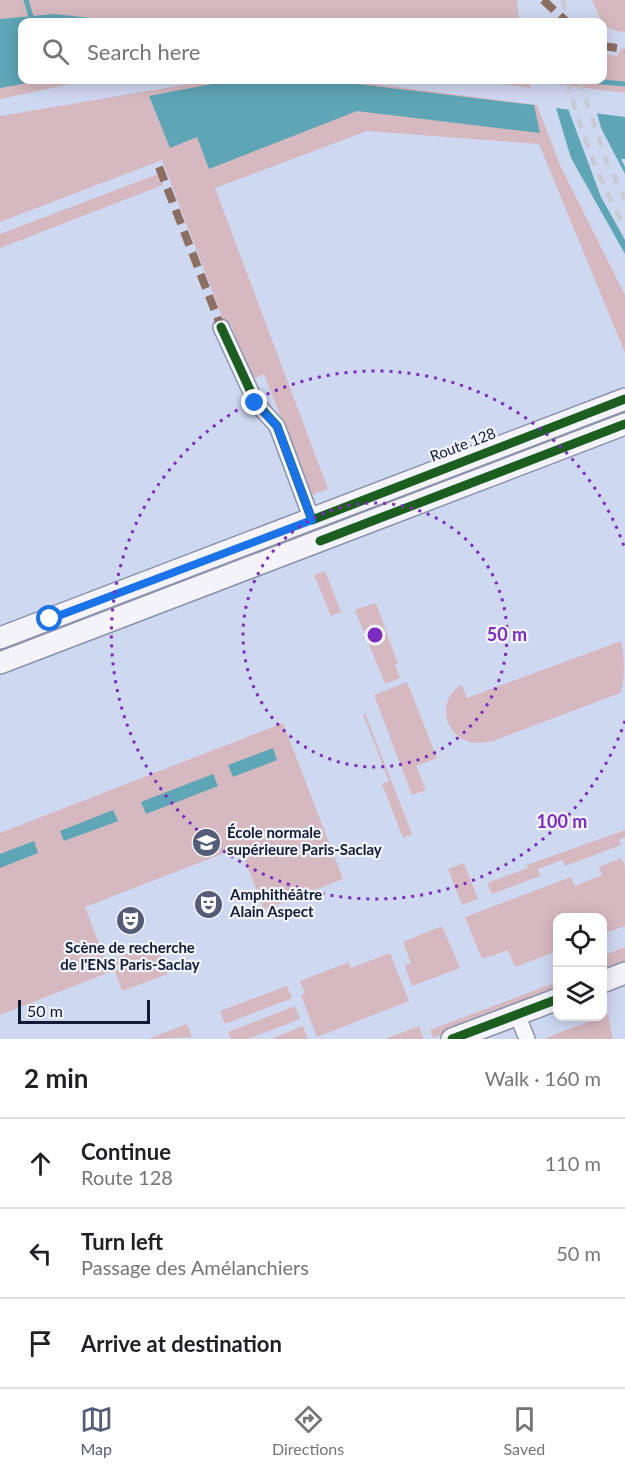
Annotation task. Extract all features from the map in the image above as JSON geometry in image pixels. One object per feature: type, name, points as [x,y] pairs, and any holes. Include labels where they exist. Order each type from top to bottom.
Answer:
[{"type":"main road","name":"Route 128","points":[[0,638],[625,399]]},
{"type":"main road","points":[[0,663],[625,424]]},
{"type":"main road","points":[[607,980],[625,973]]},
{"type":"main road","points":[[452,1039],[553,1001]]},
{"type":"street","points":[[221,327],[255,403],[277,426],[312,520]]},
{"type":"street","points":[[517,1014],[526,1039]]},
{"type":"shaded area","points":[[0,0],[517,0],[519,18],[18,18],[18,84],[70,84],[0,99]]},
{"type":"shaded area","points":[[592,0],[625,0],[625,32],[607,27],[607,18],[600,18]]},
{"type":"shaded area","points":[[622,48],[625,49],[625,93],[554,84],[607,84],[607,55],[617,56]]},
{"type":"shaded area","points":[[189,84],[374,84],[537,105],[560,165],[625,295],[625,353],[539,144],[367,131],[215,188],[328,489],[311,495],[264,374],[252,379],[231,325],[226,327],[162,160],[0,222],[0,116]]},
{"type":"shaded area","points":[[501,84],[530,84],[531,88]]},
{"type":"shaded area","points":[[158,174],[163,185],[0,248],[0,234]]},
{"type":"shaded area","points":[[625,404],[625,418],[370,516],[368,510],[429,487],[461,467]]},
{"type":"shaded area","points":[[268,541],[272,554],[68,631],[64,619]]},
{"type":"shaded area","points":[[325,571],[341,612],[331,616],[314,575]]},
{"type":"shaded area","points":[[376,603],[398,664],[395,665],[400,678],[385,684],[355,610]]},
{"type":"shaded area","points":[[621,641],[624,668],[620,693],[493,741],[470,742],[453,732],[446,715],[446,707],[454,691],[462,685],[467,698]]},
{"type":"shaded area","points":[[407,682],[437,758],[416,766],[426,790],[412,795],[374,695]]},
{"type":"shaded area","points":[[365,713],[412,834],[403,838],[382,784],[389,781],[363,714]]},
{"type":"shaded area","points":[[283,723],[343,879],[264,910],[240,847],[85,907],[110,972],[0,1015],[0,833]]},
{"type":"shaded area","points":[[625,830],[625,837],[619,840],[621,845],[565,866],[562,860],[538,869],[540,876],[492,894],[487,883],[528,868],[527,865]]},
{"type":"shaded area","points":[[621,858],[625,866],[625,926],[607,933],[607,913],[553,913],[553,953],[515,967],[508,950],[482,959],[465,917],[571,877],[575,886],[602,875],[599,867]]},
{"type":"shaded area","points":[[464,863],[478,899],[462,905],[448,869]]},
{"type":"shaded area","points":[[442,926],[460,968],[412,986],[405,966],[411,963],[403,942]]},
{"type":"shaded area","points":[[155,942],[168,974],[122,991],[111,960]]},
{"type":"shaded area","points":[[625,947],[625,964],[607,971],[607,954]]},
{"type":"shaded area","points":[[390,953],[409,1001],[317,1037],[301,995],[305,993],[300,981],[349,962],[351,968]]},
{"type":"shaded area","points":[[553,983],[553,992],[433,1038],[430,1030]]},
{"type":"shaded area","points":[[287,986],[292,998],[225,1024],[220,1011]]},
{"type":"shaded area","points":[[295,1006],[300,1019],[248,1039],[231,1039],[228,1032]]},
{"type":"shaded area","points":[[607,1014],[613,1039],[546,1038],[590,1021],[607,1021]]},
{"type":"shaded area","points":[[187,1024],[192,1037],[148,1039]]},
{"type":"shaded area","points":[[303,1026],[308,1039],[271,1039]]},
{"type":"shaded area","points":[[419,1026],[424,1039],[385,1039]]},
{"type":"water","points":[[54,14],[90,18],[18,18],[18,84],[22,84],[0,88],[0,19]]},
{"type":"water","points":[[212,84],[357,84],[534,105],[540,133],[357,111],[209,169],[197,137],[170,148],[149,96]]},
{"type":"water","points":[[556,108],[625,117],[625,159],[621,159],[625,167],[625,254],[571,158]]},
{"type":"water","points":[[273,748],[277,760],[233,777],[228,765]]},
{"type":"water","points":[[213,774],[218,786],[146,814],[141,802]]},
{"type":"water","points":[[113,810],[118,821],[64,841],[60,831]]},
{"type":"water","points":[[34,841],[38,853],[0,868],[0,854]]},
{"type":"pier","points":[[567,106],[596,110],[601,128],[625,174],[625,240],[601,197]]},
{"type":"waterway","points":[[26,0],[31,18]]},
{"type":"waterway","points":[[607,82],[625,84]]},
{"type":"railway","points":[[549,0],[551,18]]},
{"type":"railway","points":[[563,0],[566,18]]},
{"type":"railway","points":[[568,84],[592,156],[625,228]]},
{"type":"railway","points":[[580,84],[607,163],[625,199]]},
{"type":"marked path","points":[[543,0],[563,18]]},
{"type":"marked path","points":[[607,47],[625,49]]},
{"type":"marked path","points":[[159,167],[223,332]]},
{"type":"cycle path","points":[[221,327],[256,403],[277,426],[312,520],[625,399]]},
{"type":"cycle path","points":[[320,541],[625,424]]},
{"type":"cycle path","points":[[452,1039],[553,1001]]},
{"type":"place","name":"École normale supérieure Paris-Saclay","points":[[206,842]]},
{"type":"place","name":"Amphithéâtre Alain Aspect","points":[[209,904]]},
{"type":"place","name":"Scène de recherche de l'ENS Paris-Saclay","points":[[130,921]]},
{"type":"route","points":[[50,619],[312,520],[277,426],[255,403]]}]
